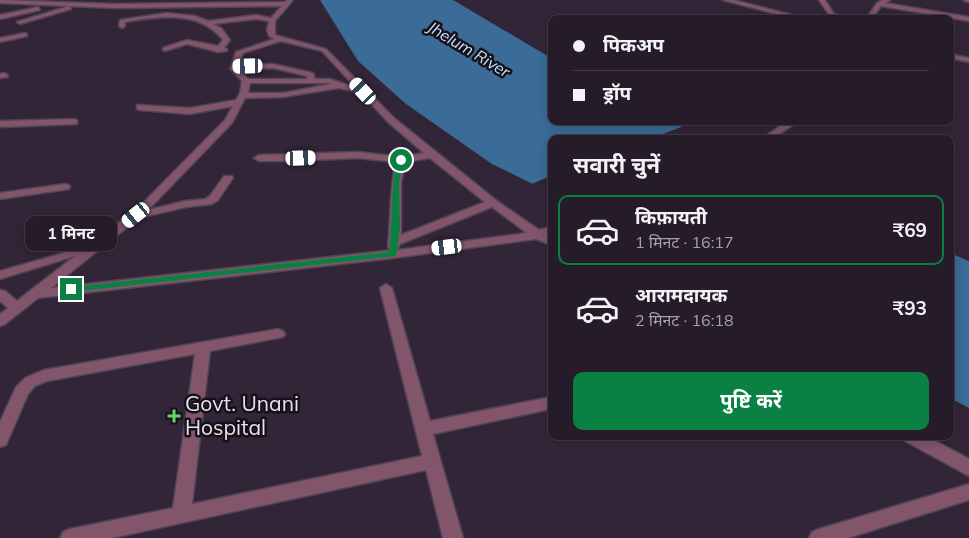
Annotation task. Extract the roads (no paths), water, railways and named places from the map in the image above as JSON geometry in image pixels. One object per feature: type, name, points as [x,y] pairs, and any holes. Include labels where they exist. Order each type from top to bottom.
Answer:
[{"type":"street","points":[[726,0],[788,15]]},
{"type":"street","points":[[822,0],[832,15]]},
{"type":"street","points":[[0,1],[100,5]]},
{"type":"street","points":[[0,8],[25,1],[76,5],[146,5],[228,1],[288,2]]},
{"type":"street","points":[[172,26],[194,3],[288,2]]},
{"type":"street","points":[[288,2],[273,20],[271,34],[279,39],[324,50],[391,120],[432,155],[493,203],[548,240]]},
{"type":"street","points":[[872,15],[881,2],[948,15]]},
{"type":"street","points":[[0,17],[55,4]]},
{"type":"street","points":[[20,22],[76,5]]},
{"type":"street","points":[[122,26],[122,21],[156,16],[181,16],[210,22],[256,17],[273,20]]},
{"type":"street","points":[[156,16],[156,26]]},
{"type":"street","points":[[954,16],[969,19]]},
{"type":"street","points":[[210,22],[227,40],[218,50]]},
{"type":"street","points":[[0,40],[25,35]]},
{"type":"street","points":[[165,49],[187,42],[218,50],[240,52],[279,39]]},
{"type":"street","points":[[240,52],[234,66],[236,72],[246,81],[330,81],[348,89],[363,91]]},
{"type":"street","points":[[954,57],[969,60]]},
{"type":"street","points":[[234,66],[283,67],[310,75],[313,78],[312,81]]},
{"type":"street","points":[[0,321],[136,215],[229,121],[246,86],[246,81]]},
{"type":"street","points":[[140,107],[190,111],[240,99],[283,96],[340,85]]},
{"type":"street","points":[[0,124],[74,122]]},
{"type":"street","points":[[772,135],[788,125]]},
{"type":"street","points":[[260,158],[358,155],[401,160],[432,155]]},
{"type":"street","points":[[394,248],[396,183],[401,160]]},
{"type":"street","points":[[136,215],[152,214],[184,204],[208,202],[214,198],[228,178]]},
{"type":"street","points":[[0,196],[65,187]]},
{"type":"street","points":[[394,248],[493,203]]},
{"type":"street","points":[[33,294],[394,248],[538,235],[548,231]]},
{"type":"street","points":[[0,275],[93,247]]},
{"type":"street","points":[[386,288],[452,538]]},
{"type":"street","points":[[0,294],[16,308]]},
{"type":"street","points":[[0,440],[22,391],[30,382],[44,376],[278,334]]},
{"type":"street","points":[[181,514],[203,347]]},
{"type":"street","points":[[423,429],[548,404]]},
{"type":"street","points":[[918,440],[969,468]]},
{"type":"street","points":[[70,538],[432,460]]},
{"type":"street","points":[[819,538],[969,492]]},
{"type":"water","name":"Jhelum River","points":[[320,0],[453,0],[548,56],[548,125],[678,125],[698,135],[548,135],[548,192],[492,164],[406,104],[358,61]]},
{"type":"water","points":[[954,255],[969,261],[969,408],[954,400]]},
{"type":"place","name":"Govt. Unani Hospital","points":[[174,416]]}]
